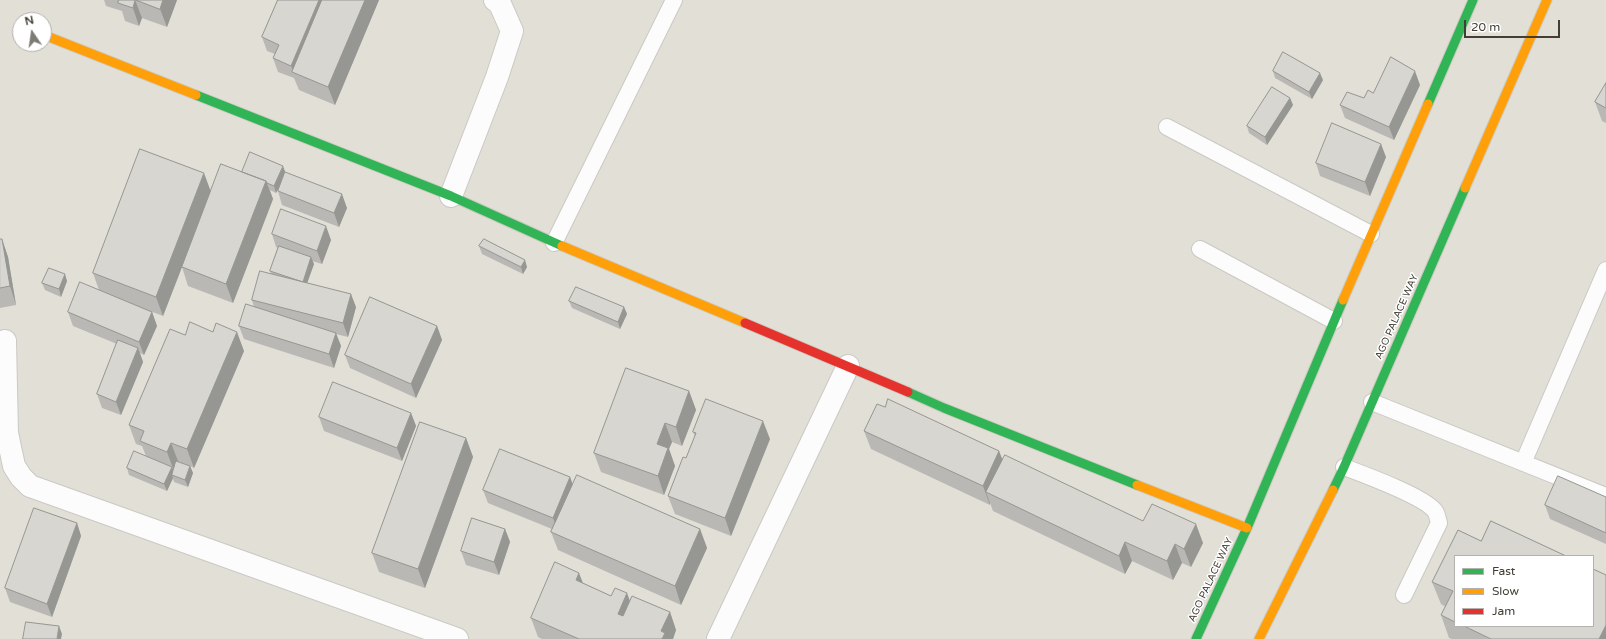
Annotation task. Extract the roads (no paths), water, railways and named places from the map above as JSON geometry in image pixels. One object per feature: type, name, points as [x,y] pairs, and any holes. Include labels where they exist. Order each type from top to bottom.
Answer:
[{"type":"main road","name":"AGO PALACE WAY","points":[[1196,639],[1247,528],[1371,234],[1473,0]]},
{"type":"main road","name":"AGO PALACE WAY","points":[[1259,639],[1344,467],[1547,0]]},
{"type":"main road","points":[[52,38],[451,196],[554,243],[848,366],[944,408],[1247,528]]},
{"type":"street","points":[[451,196],[512,30],[500,4],[495,0]]},
{"type":"street","points":[[4,341],[7,433],[14,466],[30,486],[458,639]]},
{"type":"street","points":[[718,639],[848,366]]},
{"type":"lane","points":[[554,243],[674,0]]},
{"type":"lane","points":[[1167,127],[1371,234]]},
{"type":"lane","points":[[1200,249],[1334,321]]},
{"type":"lane","points":[[1523,462],[1606,270]]},
{"type":"lane","points":[[1372,402],[1606,496]]},
{"type":"lane","points":[[1344,467],[1427,503],[1436,512],[1439,523],[1404,594]]}]
